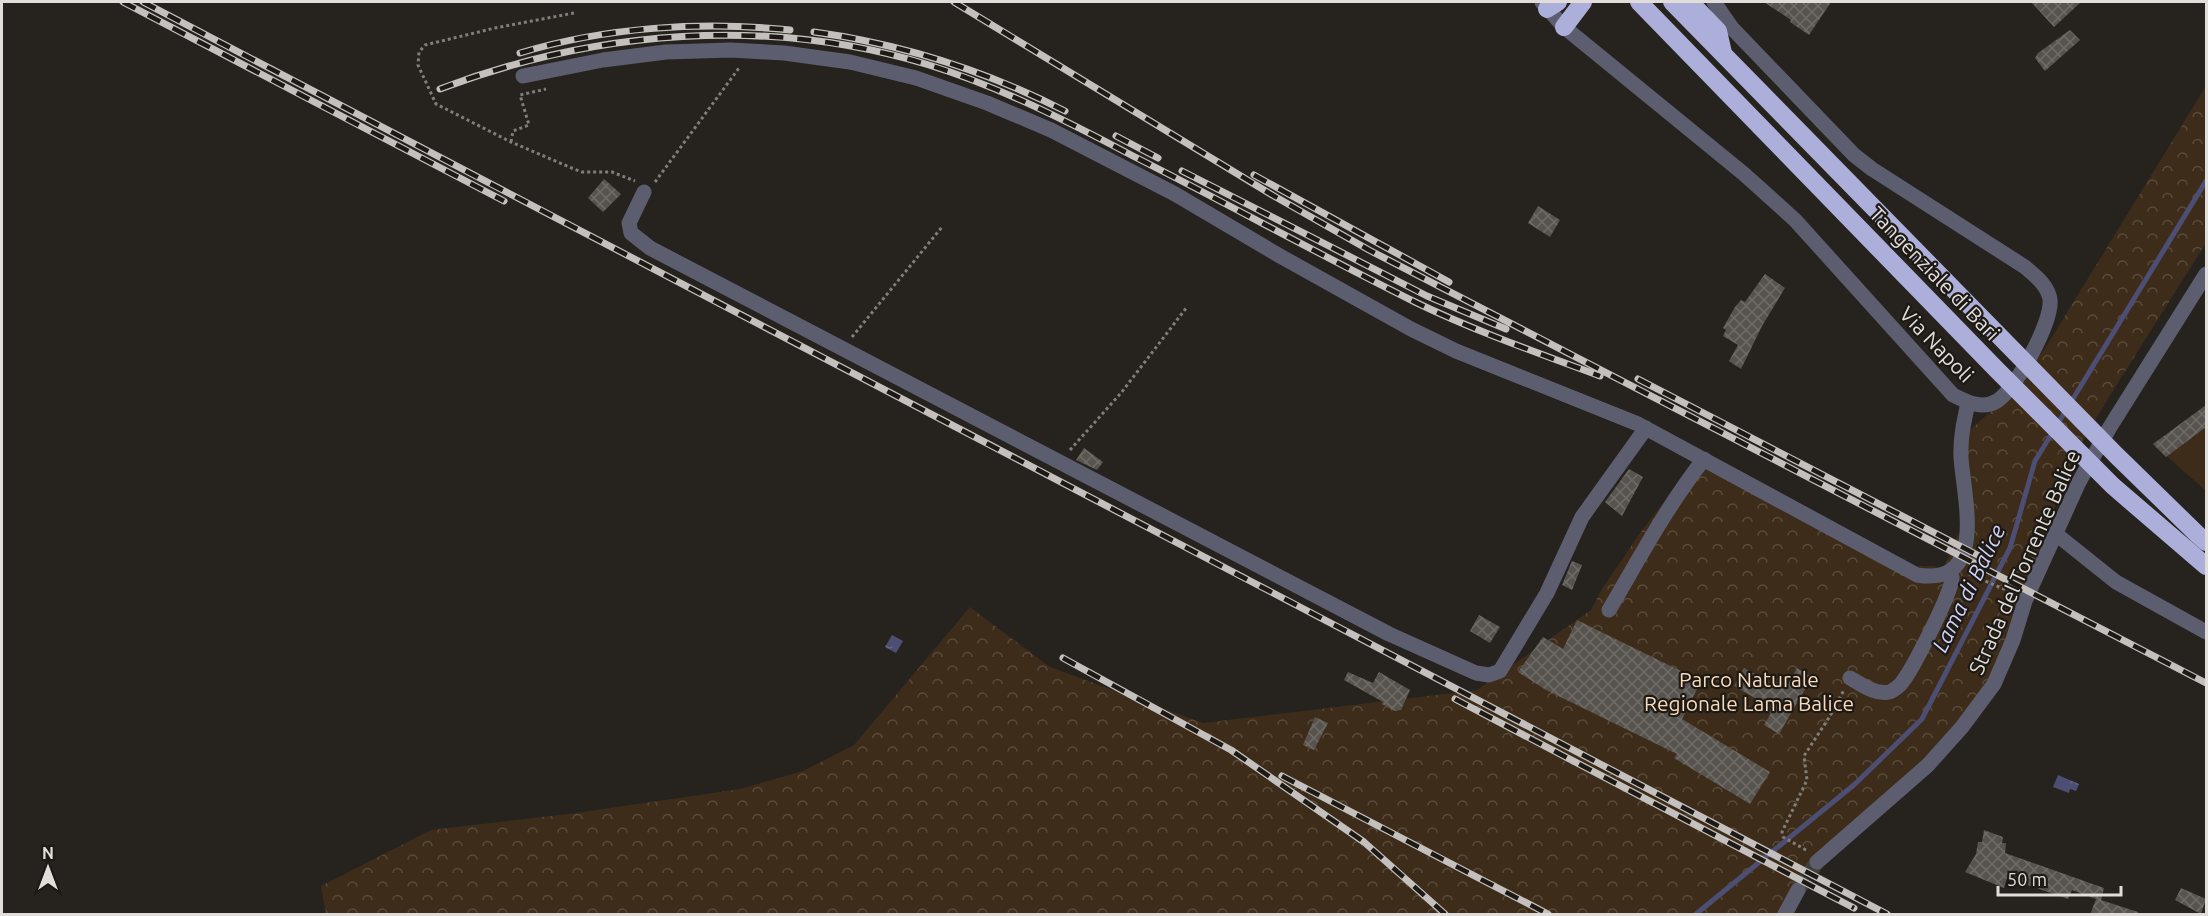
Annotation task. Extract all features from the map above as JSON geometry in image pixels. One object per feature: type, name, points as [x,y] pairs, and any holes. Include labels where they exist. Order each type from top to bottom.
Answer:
[{"type":"highway","points":[[1564,27],[1583,2]]},
{"type":"highway","points":[[1627,2],[1643,6]]},
{"type":"highway","name":"Tangenziale di Bari","points":[[1672,2],[2116,455],[2206,542]]},
{"type":"highway","points":[[1690,2],[1718,30],[1724,55]]},
{"type":"highway","name":"Tangenziale di Bari","points":[[1643,6],[2113,486],[2206,566]]},
{"type":"street","name":"Via Napoli","points":[[1549,4],[1564,27],[1744,174],[1795,220],[1953,395],[1968,403],[1981,405],[1997,401],[2019,378],[2048,317],[2050,300],[2044,284],[2025,267],[1872,169],[1854,155],[1732,28],[1714,2]]},
{"type":"street","points":[[523,76],[603,60],[666,52],[731,50],[784,53],[850,62],[916,78],[987,103],[1051,130],[1175,194],[1411,329],[1456,351],[1642,426],[1917,575],[1933,578],[1951,569],[1966,547],[1969,531],[1961,456],[1962,432],[1968,403]]},
{"type":"street","points":[[644,192],[629,223],[631,232],[650,248],[1389,634],[1476,673],[1489,675],[1500,670],[1547,593],[1582,517],[1642,426]]},
{"type":"street","name":"Strada del Torrente Balice","points":[[1819,860],[1928,765],[1988,693],[2013,640],[2025,602],[2079,482],[2110,427],[2206,274]]},
{"type":"street","points":[[1609,610],[1657,528],[1686,482],[1704,459]]},
{"type":"street","points":[[2056,534],[2116,582],[2206,632]]},
{"type":"street","points":[[1850,678],[1874,692],[1890,692],[1903,683],[1953,583],[1951,569]]},
{"type":"street","points":[[1785,915],[1798,890]]},
{"type":"path","points":[[574,13],[425,45],[419,52],[418,65],[436,104],[511,142],[574,170],[612,172],[640,183],[644,192],[651,188],[739,68],[727,67]]},
{"type":"path","points":[[511,142],[513,131],[529,125],[520,95],[553,87]]},
{"type":"path","points":[[843,349],[942,227]]},
{"type":"path","points":[[1060,462],[1120,393],[1187,307]]},
{"type":"path","points":[[1951,569],[2016,596]]},
{"type":"path","points":[[1819,860],[1783,837],[1782,832],[1807,780],[1804,756],[1830,716],[1850,678]]},
{"type":"green space","name":"Parco Naturale Regionale Lama Balice","points":[[2206,86],[2206,243],[2074,456],[2029,576],[2001,661],[1957,730],[1868,823],[1804,870],[1791,888],[1781,914],[326,914],[321,886],[431,830],[576,813],[740,789],[803,771],[854,745],[970,607],[1050,667],[1203,723],[1477,690],[1591,610],[1602,589],[1638,536],[1699,456],[1906,566],[1934,566],[1943,570],[1962,526],[1958,441],[1991,411],[2044,350]]},
{"type":"green space","points":[[2206,406],[2206,491],[2153,444]]},
{"type":"water","points":[[892,635],[903,641],[896,653],[885,647]]},
{"type":"water","points":[[2058,775],[2079,784],[2076,791],[2070,789],[2069,793],[2053,787]]},
{"type":"building","points":[[1764,2],[1831,2],[1809,35]]},
{"type":"building","points":[[2031,2],[2081,2],[2054,27]]},
{"type":"building","points":[[2070,30],[2080,40],[2045,71],[2035,58],[2038,53]]},
{"type":"building","points":[[604,179],[621,194],[603,212],[588,198]]},
{"type":"building","points":[[1538,206],[1560,220],[1550,237],[1528,223]]},
{"type":"building","points":[[1765,274],[1785,288],[1762,326],[1741,369],[1729,361],[1738,345],[1723,336],[1726,330],[1723,328],[1735,307],[1741,300],[1745,302]]},
{"type":"building","points":[[2206,405],[2206,427],[2166,457],[2153,444]]},
{"type":"building","points":[[1084,448],[1103,462],[1097,470],[1076,460]]},
{"type":"building","points":[[1629,469],[1643,477],[1622,516],[1605,502]]},
{"type":"building","points":[[1572,561],[1582,565],[1572,590],[1562,585]]},
{"type":"building","points":[[1479,615],[1500,627],[1490,643],[1470,631]]},
{"type":"building","points":[[1577,620],[1701,681],[1682,719],[1770,772],[1750,804],[1674,758],[1677,754],[1546,690],[1518,672],[1543,637],[1563,649]]},
{"type":"building","points":[[1744,668],[1772,684],[1774,680],[1786,688],[1797,668],[1812,677],[1779,734],[1764,725],[1771,713],[1759,706],[1762,702],[1734,686]]},
{"type":"building","points":[[1348,672],[1373,683],[1379,672],[1410,690],[1401,710],[1395,711],[1344,680]]},
{"type":"building","points":[[1315,717],[1328,723],[1314,750],[1303,745]]},
{"type":"building","points":[[1984,830],[2003,837],[2002,843],[2006,843],[2005,853],[2104,888],[2101,900],[2138,912],[2137,915],[2090,915],[2096,899],[2072,890],[2068,899],[2007,878],[2004,888],[1965,872],[1976,854],[1978,842],[1982,842]]},
{"type":"building","points":[[2181,888],[2206,899],[2201,914],[2175,900]]},
{"type":"waterway","name":"Lama di Balice","points":[[1696,914],[1855,784],[1922,719],[2010,548],[2035,461],[2206,181]]},
{"type":"tunnel","points":[[1798,890],[1817,862]]},
{"type":"railway","points":[[123,2],[504,201]]},
{"type":"railway","points":[[143,2],[1887,914]]},
{"type":"railway","points":[[954,2],[1274,196],[1369,250],[2206,683]]},
{"type":"railway","points":[[520,53],[586,37],[654,28],[722,26],[790,30]]},
{"type":"railway","points":[[814,32],[879,44],[943,61],[1005,83],[1065,111]]},
{"type":"railway","points":[[440,89],[499,69],[559,53],[683,36],[745,36],[807,40],[868,50],[929,65],[1007,94],[1083,130],[1438,313],[1600,376]]},
{"type":"railway","points":[[1116,136],[1158,158]]},
{"type":"railway","points":[[1182,171],[1427,296],[1506,329]]},
{"type":"railway","points":[[1254,175],[1449,282]]},
{"type":"railway","points":[[1638,379],[1987,560]]},
{"type":"railway","points":[[1063,658],[1231,750],[1364,842],[1445,914]]},
{"type":"railway","points":[[1455,699],[1854,908]]},
{"type":"railway","points":[[1282,776],[1548,914]]}]
